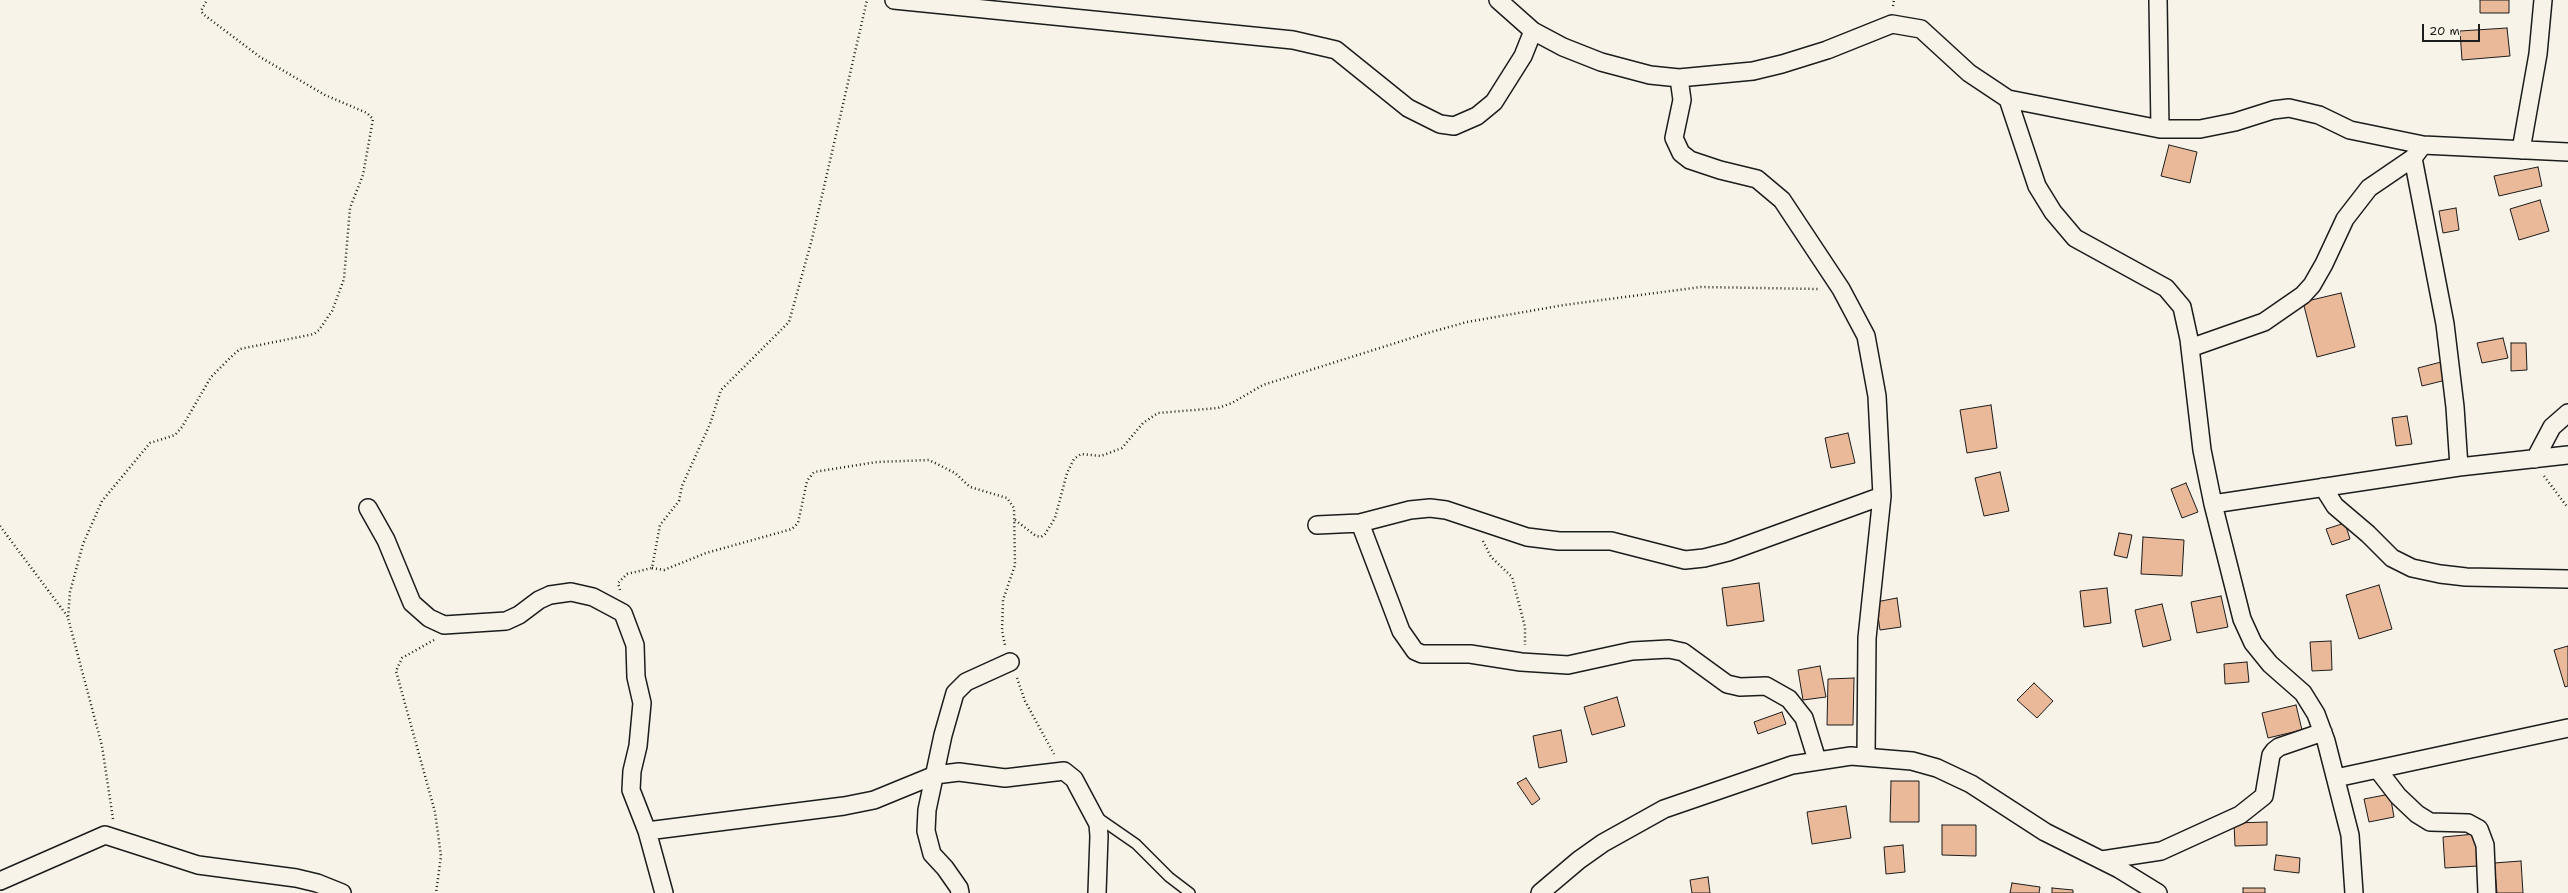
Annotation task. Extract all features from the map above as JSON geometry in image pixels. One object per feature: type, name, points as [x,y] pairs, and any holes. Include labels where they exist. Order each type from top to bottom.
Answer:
[{"type":"street","points":[[894,0],[1292,40],[1336,50],[1408,108],[1440,124],[1454,126],[1477,116],[1494,102],[1524,56],[1533,31]]},
{"type":"street","points":[[1498,0],[1533,31],[1563,46],[1608,64],[1650,75],[1679,78],[1746,71],[1782,64],[1892,24],[1921,29],[1969,74],[2008,100],[2160,129],[2200,130],[2235,122],[2273,110],[2289,108],[2318,115],[2350,130],[2418,151],[2522,150],[2568,152]]},
{"type":"street","points":[[2158,0],[2160,129]]},
{"type":"street","points":[[2522,150],[2538,54],[2543,0]]},
{"type":"street","points":[[1679,78],[1682,100],[1674,138],[1682,153],[1690,160],[1704,165],[1758,179],[1782,200],[1841,289],[1866,336],[1877,396],[1882,496],[1867,638],[1866,756]]},
{"type":"street","points":[[2008,100],[2035,181],[2053,212],[2075,238],[2166,288],[2182,307],[2190,348],[2202,450],[2213,504],[2242,619],[2253,643],[2270,664],[2304,693],[2316,714],[2323,732],[2336,778],[2350,835],[2354,893]]},
{"type":"street","points":[[2190,348],[2264,322],[2303,295],[2312,286],[2345,219],[2364,194],[2369,188],[2418,151]]},
{"type":"street","points":[[2418,151],[2445,324],[2455,407],[2459,467]]},
{"type":"street","points":[[2530,459],[2552,427],[2568,413]]},
{"type":"street","points":[[2213,504],[2459,467],[2568,454]]},
{"type":"street","points":[[2323,487],[2334,506],[2368,534],[2392,558],[2412,568],[2440,574],[2466,577],[2568,579]]},
{"type":"street","points":[[1317,525],[1360,523],[1410,510],[1430,508],[1446,510],[1476,522],[1527,537],[1559,541],[1612,541],[1685,560],[1704,558],[1728,552],[1882,496]]},
{"type":"street","points":[[368,508],[386,540],[412,603],[429,618],[444,625],[506,621],[519,615],[539,600],[550,595],[571,592],[593,597],[623,613],[635,645],[636,677],[642,703],[638,746],[630,780],[631,790],[647,831],[664,893]]},
{"type":"street","points":[[1360,523],[1401,631],[1415,650],[1422,654],[1470,654],[1521,662],[1568,665],[1632,651],[1669,649],[1683,652],[1727,684],[1740,687],[1766,686],[1789,699],[1804,718],[1816,760]]},
{"type":"street","points":[[960,893],[959,888],[945,868],[932,854],[928,844],[927,810],[955,692],[966,682],[1010,662]]},
{"type":"street","points":[[2336,778],[2568,728]]},
{"type":"street","points":[[2102,860],[2162,851],[2240,815],[2264,796],[2271,756],[2274,751],[2279,747],[2323,732]]},
{"type":"street","points":[[1540,893],[1579,860],[1641,820],[1690,799],[1744,780],[1816,760],[1866,756],[1912,762],[1944,772],[1971,784],[2045,832],[2102,860],[2158,893]]},
{"type":"street","points":[[2378,770],[2398,796],[2417,814],[2430,822],[2468,823],[2479,829],[2485,845],[2486,893]]},
{"type":"street","points":[[647,831],[844,806],[874,800],[935,775],[959,772],[1005,778],[1060,771],[1070,774],[1074,779],[1094,815],[1099,836],[1096,893]]},
{"type":"street","points":[[0,881],[105,835],[198,865],[296,878],[324,889],[342,893]]},
{"type":"lane","points":[[1094,815],[1136,844],[1169,877],[1190,893]]},
{"type":"path","points":[[116,838],[102,746],[68,618],[70,592],[83,544],[102,501],[150,443],[175,435],[182,427],[211,376],[233,355],[240,349],[314,334],[319,330],[332,311],[344,279],[350,208],[363,175],[372,118],[367,113],[325,94],[260,57],[203,14],[201,11],[207,0]]},
{"type":"path","points":[[652,568],[660,525],[679,501],[682,486],[710,424],[720,390],[726,382],[736,375],[741,367],[779,333],[790,318],[812,239],[867,0]]},
{"type":"path","points":[[1015,520],[1036,536],[1041,537],[1045,534],[1055,518],[1066,473],[1074,459],[1081,454],[1101,456],[1122,448],[1143,423],[1158,413],[1218,408],[1232,403],[1263,385],[1467,322],[1564,305],[1701,287],[1841,289]]},
{"type":"path","points":[[2530,459],[2553,486],[2568,508]]},
{"type":"path","points":[[623,613],[618,583],[620,579],[627,574],[652,568],[664,570],[706,553],[792,529],[798,523],[807,481],[814,472],[877,462],[929,460],[955,473],[970,487],[1007,498],[1014,508],[1015,565],[1008,580],[1003,608],[1003,640],[1025,701],[1055,757],[1060,771]]},
{"type":"path","points":[[1476,522],[1491,557],[1512,577],[1525,627],[1525,644],[1521,662]]},
{"type":"path","points":[[0,526],[68,618]]},
{"type":"path","points":[[436,893],[441,856],[435,812],[396,671],[402,658],[432,642],[438,636],[444,625]]},
{"type":"building","points":[[2480,0],[2509,0],[2509,13],[2480,13]]},
{"type":"building","points":[[2507,28],[2510,56],[2462,60],[2460,31]]},
{"type":"building","points":[[2169,145],[2197,152],[2190,183],[2161,176]]},
{"type":"building","points":[[2538,167],[2542,186],[2499,196],[2494,176]]},
{"type":"building","points":[[2540,200],[2549,231],[2519,240],[2510,209]]},
{"type":"building","points":[[2456,208],[2459,230],[2443,233],[2439,211]]},
{"type":"building","points":[[2341,293],[2355,347],[2317,357],[2303,302]]},
{"type":"building","points":[[2503,338],[2508,358],[2482,363],[2477,343]]},
{"type":"building","points":[[2511,343],[2526,343],[2527,370],[2511,371]]},
{"type":"building","points":[[2445,361],[2450,379],[2422,386],[2418,368]]},
{"type":"building","points":[[1991,405],[1997,448],[1967,453],[1960,410]]},
{"type":"building","points":[[2407,416],[2412,444],[2396,446],[2392,418]]},
{"type":"building","points":[[1848,433],[1855,463],[1831,468],[1825,438]]},
{"type":"building","points":[[2000,472],[2009,511],[1984,516],[1975,478]]},
{"type":"building","points":[[2186,483],[2198,512],[2182,518],[2171,489]]},
{"type":"building","points":[[2345,523],[2350,539],[2332,545],[2326,529]]},
{"type":"building","points":[[2119,533],[2132,535],[2127,558],[2114,555]]},
{"type":"building","points":[[2143,537],[2184,540],[2182,576],[2141,574]]},
{"type":"building","points":[[1759,583],[1764,621],[1727,626],[1722,588]]},
{"type":"building","points":[[2379,585],[2392,629],[2359,639],[2346,595]]},
{"type":"building","points":[[2107,588],[2111,623],[2084,627],[2080,591]]},
{"type":"building","points":[[2221,596],[2228,627],[2197,633],[2191,602]]},
{"type":"building","points":[[1897,598],[1901,627],[1880,630],[1876,602]]},
{"type":"building","points":[[2162,604],[2171,640],[2143,647],[2135,610]]},
{"type":"building","points":[[2331,641],[2332,670],[2312,671],[2310,642]]},
{"type":"building","points":[[2568,646],[2568,686],[2565,687],[2554,650]]},
{"type":"building","points":[[2247,662],[2249,682],[2225,684],[2224,664]]},
{"type":"building","points":[[1820,666],[1826,697],[1803,700],[1798,670]]},
{"type":"building","points":[[1854,678],[1853,725],[1827,725],[1828,679]]},
{"type":"building","points":[[2034,683],[2053,701],[2037,718],[2017,700]]},
{"type":"building","points":[[1617,697],[1625,726],[1592,735],[1584,707]]},
{"type":"building","points":[[2296,705],[2302,730],[2268,738],[2262,713]]},
{"type":"building","points":[[1782,712],[1786,724],[1758,734],[1754,722]]},
{"type":"building","points":[[1561,730],[1567,762],[1539,768],[1533,736]]},
{"type":"building","points":[[1526,778],[1540,799],[1532,805],[1517,783]]},
{"type":"building","points":[[1891,781],[1919,781],[1919,822],[1890,822]]},
{"type":"building","points":[[2390,794],[2394,817],[2369,822],[2364,799]]},
{"type":"building","points":[[1846,806],[1851,838],[1812,844],[1807,812]]},
{"type":"building","points":[[2267,822],[2267,845],[2235,846],[2234,823]]},
{"type":"building","points":[[1942,825],[1976,825],[1976,856],[1942,855]]},
{"type":"building","points":[[2475,834],[2478,866],[2445,868],[2443,837]]},
{"type":"building","points":[[1903,845],[1905,872],[1886,874],[1884,847]]},
{"type":"building","points":[[2276,855],[2300,858],[2299,873],[2274,870]]},
{"type":"building","points":[[2521,861],[2523,893],[2497,893],[2494,863]]},
{"type":"building","points":[[1708,877],[1710,893],[1692,893],[1690,880]]},
{"type":"building","points":[[2012,883],[2040,887],[2039,893],[2010,893]]},
{"type":"building","points":[[2052,888],[2073,890],[2073,893],[2052,893]]},
{"type":"building","points":[[2243,888],[2265,888],[2265,893],[2243,893]]}]
